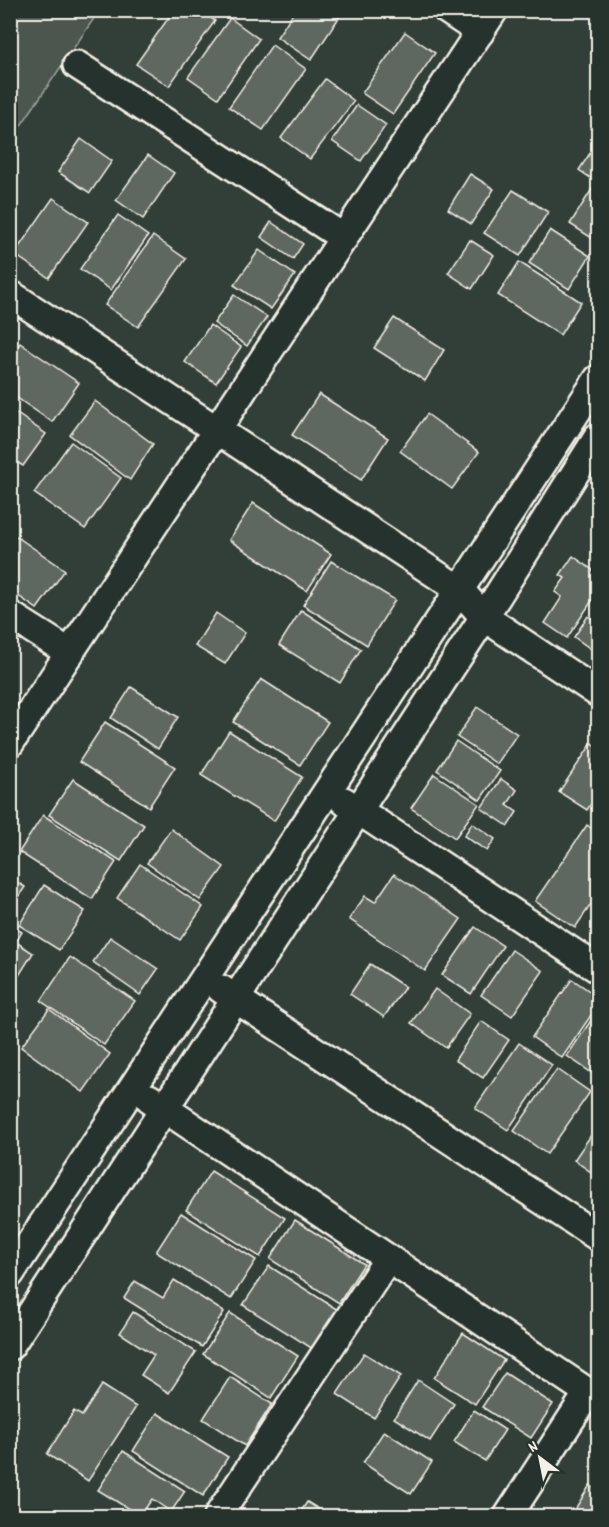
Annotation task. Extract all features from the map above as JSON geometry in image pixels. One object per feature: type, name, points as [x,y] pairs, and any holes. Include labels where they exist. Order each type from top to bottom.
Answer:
[{"type":"street","points":[[10,744],[487,21],[447,10]]},
{"type":"street","points":[[77,64],[344,238]]},
{"type":"street","points":[[10,294],[460,590],[484,617],[598,693]]},
{"type":"street","points":[[10,1274],[460,590],[588,418],[598,379]]},
{"type":"street","points":[[10,1346],[484,617],[598,437]]},
{"type":"street","points":[[10,615],[70,653]]},
{"type":"street","points":[[328,790],[598,969]]},
{"type":"street","points":[[205,979],[598,1237]]},
{"type":"street","points":[[133,1088],[593,1396],[508,1516]]},
{"type":"street","points":[[218,1516],[388,1259]]},
{"type":"shaded area","points":[[11,11],[99,11],[11,140]]},
{"type":"building","points":[[174,10],[200,10],[215,21],[169,86],[136,64]]},
{"type":"building","points":[[295,10],[344,10],[311,60],[277,37]]},
{"type":"building","points":[[230,18],[259,39],[218,98],[188,77]]},
{"type":"building","points":[[405,32],[435,53],[393,114],[362,93]]},
{"type":"building","points":[[272,45],[306,69],[263,130],[229,107]]},
{"type":"building","points":[[325,79],[354,101],[310,159],[281,138]]},
{"type":"building","points":[[357,105],[386,125],[361,161],[332,141]]},
{"type":"building","points":[[81,139],[112,161],[90,193],[58,172]]},
{"type":"building","points":[[598,141],[598,183],[579,170]]},
{"type":"building","points":[[148,155],[174,173],[143,219],[116,200]]},
{"type":"building","points":[[470,174],[494,189],[471,224],[448,209]]},
{"type":"building","points":[[592,189],[598,193],[598,242],[570,224]]},
{"type":"building","points":[[513,190],[548,212],[520,256],[484,233]]},
{"type":"building","points":[[53,198],[88,222],[49,278],[14,254]]},
{"type":"building","points":[[118,215],[148,236],[111,290],[80,269]]},
{"type":"building","points":[[271,222],[303,244],[293,259],[261,237]]},
{"type":"building","points":[[550,230],[590,256],[569,289],[529,263]]},
{"type":"building","points":[[153,236],[186,259],[138,327],[105,305]]},
{"type":"building","points":[[470,240],[494,255],[472,289],[448,273]]},
{"type":"building","points":[[259,250],[295,275],[271,309],[234,285]]},
{"type":"building","points":[[519,262],[581,302],[560,335],[498,295]]},
{"type":"building","points":[[234,295],[267,317],[247,346],[214,323]]},
{"type":"building","points":[[394,318],[444,350],[425,381],[374,348]]},
{"type":"building","points":[[210,325],[241,347],[216,383],[185,362]]},
{"type":"building","points":[[20,343],[79,383],[52,422],[10,393],[10,357]]},
{"type":"building","points":[[319,394],[388,438],[361,480],[292,435]]},
{"type":"building","points":[[95,401],[153,444],[130,480],[70,435]]},
{"type":"building","points":[[10,409],[46,434],[23,466],[10,458]]},
{"type":"building","points":[[427,414],[479,452],[452,489],[400,451]]},
{"type":"building","points":[[71,442],[121,478],[85,529],[34,493]]},
{"type":"building","points":[[253,503],[331,554],[307,591],[229,540]]},
{"type":"building","points":[[10,532],[65,570],[37,609],[10,590]]},
{"type":"building","points":[[573,556],[598,574],[598,592],[567,638],[545,623],[562,597],[555,592],[565,578],[560,575]]},
{"type":"building","points":[[331,561],[395,600],[367,645],[303,605]]},
{"type":"building","points":[[301,610],[361,649],[340,683],[279,645]]},
{"type":"building","points":[[216,613],[245,633],[225,664],[195,646]]},
{"type":"building","points":[[588,616],[598,623],[598,654],[574,637]]},
{"type":"building","points":[[261,679],[328,722],[300,765],[233,722]]},
{"type":"building","points":[[131,687],[178,717],[158,749],[111,718]]},
{"type":"building","points":[[477,707],[517,734],[497,764],[457,737]]},
{"type":"building","points":[[105,722],[175,767],[149,807],[79,762]]},
{"type":"building","points":[[229,731],[302,777],[274,821],[201,775]]},
{"type":"building","points":[[456,741],[500,771],[480,800],[437,770]]},
{"type":"building","points":[[592,743],[598,747],[598,793],[587,810],[559,792]]},
{"type":"building","points":[[434,774],[479,804],[455,838],[411,808]]},
{"type":"building","points":[[73,779],[144,825],[121,861],[49,815]]},
{"type":"building","points":[[501,779],[517,790],[507,805],[517,812],[508,826],[481,808]]},
{"type":"building","points":[[43,815],[116,862],[92,899],[19,852]]},
{"type":"building","points":[[472,823],[495,839],[487,851],[464,836]]},
{"type":"building","points":[[587,825],[598,833],[598,894],[575,928],[535,901]]},
{"type":"building","points":[[171,829],[224,867],[200,900],[147,863]]},
{"type":"building","points":[[140,864],[203,907],[180,940],[117,898]]},
{"type":"building","points":[[394,874],[461,919],[425,971],[349,919],[365,896],[375,902]]},
{"type":"building","points":[[10,878],[25,887],[10,909]]},
{"type":"building","points":[[44,885],[85,911],[59,950],[19,925]]},
{"type":"building","points":[[10,925],[22,932],[16,942],[33,953],[13,985],[10,983]]},
{"type":"building","points":[[475,927],[503,946],[471,994],[442,975]]},
{"type":"building","points":[[110,937],[158,969],[140,995],[93,962]]},
{"type":"building","points":[[512,950],[543,971],[512,1016],[481,995]]},
{"type":"building","points":[[70,957],[135,1001],[104,1045],[41,1001]]},
{"type":"building","points":[[370,964],[405,987],[384,1017],[350,994]]},
{"type":"building","points":[[572,979],[598,997],[598,1005],[562,1058],[532,1037]]},
{"type":"building","points":[[435,989],[470,1014],[446,1048],[411,1023]]},
{"type":"building","points":[[49,1009],[110,1054],[83,1092],[21,1047]]},
{"type":"building","points":[[598,1010],[598,1077],[567,1056]]},
{"type":"building","points":[[481,1021],[509,1040],[483,1078],[455,1060]]},
{"type":"building","points":[[519,1043],[552,1065],[508,1130],[475,1108]]},
{"type":"building","points":[[557,1069],[590,1092],[547,1154],[514,1131]]},
{"type":"building","points":[[598,1125],[598,1177],[574,1160]]},
{"type":"building","points":[[211,1171],[285,1218],[260,1257],[186,1210]]},
{"type":"building","points":[[181,1213],[256,1260],[231,1299],[156,1252]]},
{"type":"building","points":[[295,1220],[364,1264],[339,1303],[270,1259]]},
{"type":"building","points":[[269,1266],[338,1310],[313,1349],[243,1305]]},
{"type":"building","points":[[174,1280],[224,1312],[202,1347],[124,1298],[135,1281],[163,1298]]},
{"type":"building","points":[[133,1312],[196,1352],[169,1393],[141,1375],[154,1355],[120,1333]]},
{"type":"building","points":[[230,1313],[298,1356],[271,1398],[203,1354]]},
{"type":"building","points":[[463,1333],[504,1360],[475,1404],[434,1378]]},
{"type":"building","points":[[364,1353],[401,1376],[374,1418],[337,1394]]},
{"type":"building","points":[[505,1373],[553,1404],[531,1438],[482,1407]]},
{"type":"building","points":[[230,1377],[272,1404],[245,1446],[203,1419]]},
{"type":"building","points":[[418,1380],[454,1404],[430,1441],[394,1418]]},
{"type":"building","points":[[102,1385],[136,1407],[88,1481],[47,1454],[74,1411],[82,1416]]},
{"type":"building","points":[[474,1410],[505,1430],[485,1461],[454,1442]]},
{"type":"building","points":[[157,1413],[228,1457],[203,1496],[133,1451]]},
{"type":"building","points":[[384,1431],[432,1462],[411,1494],[363,1463]]},
{"type":"building","points":[[123,1451],[185,1491],[171,1512],[152,1499],[140,1516],[98,1490]]},
{"type":"building","points":[[590,1485],[598,1491],[598,1516],[572,1514]]},
{"type":"building","points":[[307,1502],[330,1516],[298,1516]]}]
